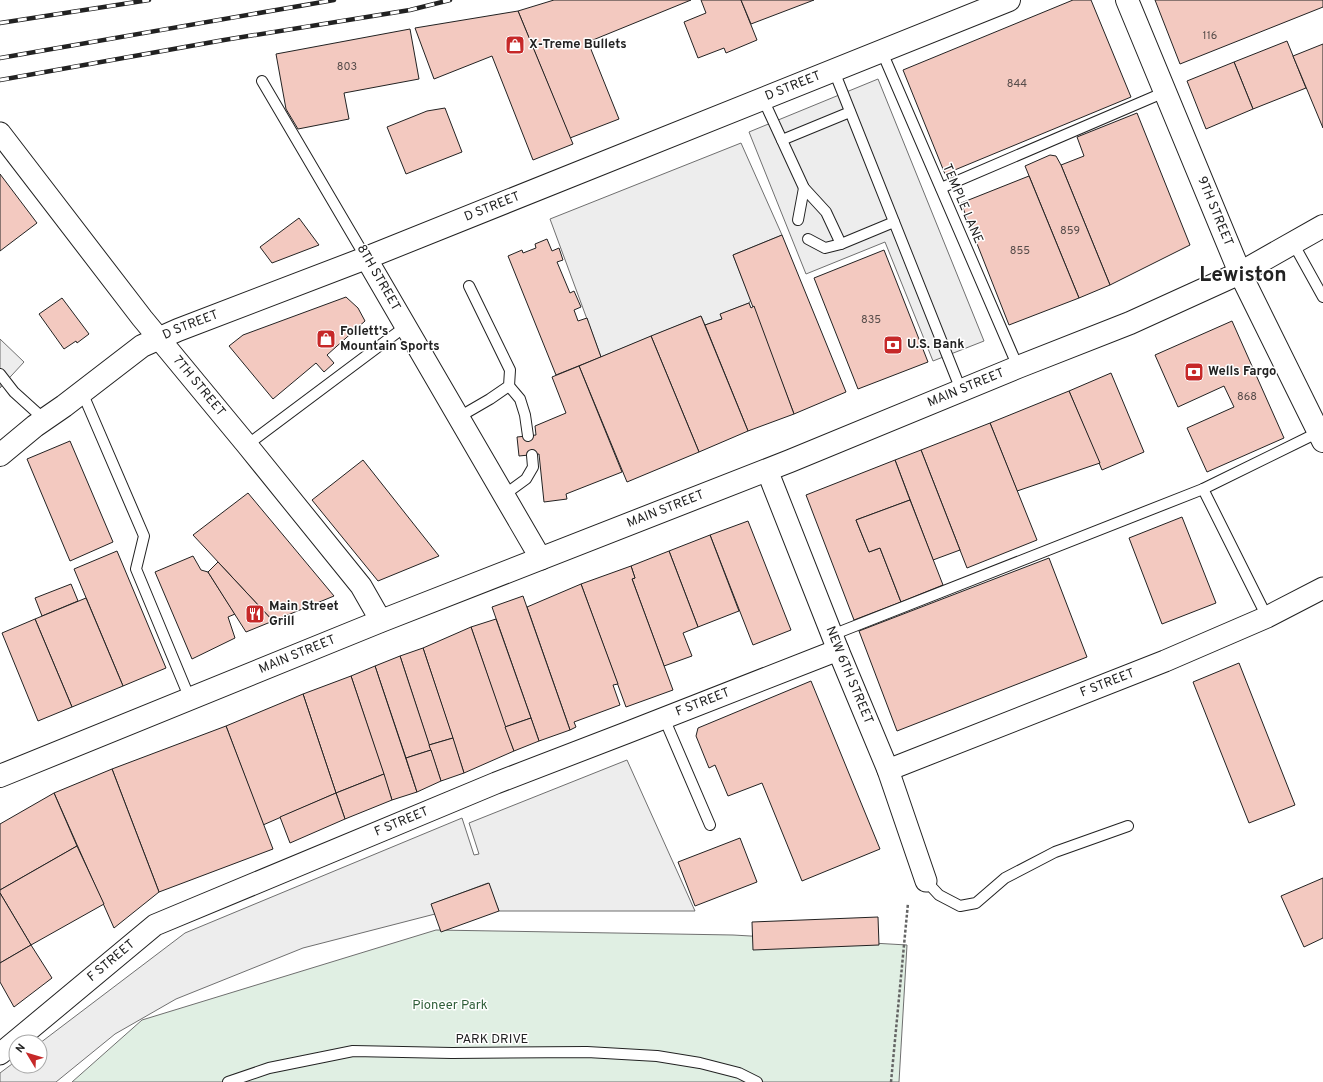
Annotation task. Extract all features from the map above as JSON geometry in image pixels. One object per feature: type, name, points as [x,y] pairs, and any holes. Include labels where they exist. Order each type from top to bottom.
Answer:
[{"type":"main road","name":"D STREET","points":[[0,455],[137,349],[159,338],[264,296],[366,258],[1009,0]]},
{"type":"main road","name":"9TH STREET","points":[[1127,0],[1240,273],[1317,424]]},
{"type":"main road","name":"MAIN STREET","points":[[0,776],[382,621],[767,470],[961,390],[1130,323],[1240,273],[1323,226]]},
{"type":"street","name":"7TH STREET","points":[[0,133],[159,338],[361,586],[382,621]]},
{"type":"street","name":"8TH STREET","points":[[366,258],[541,559]]},
{"type":"street","name":"NEW 6TH STREET","points":[[767,470],[835,642],[888,770],[926,881]]},
{"type":"street","name":"F STREET","points":[[888,770],[1165,661],[1267,617],[1323,588]]},
{"type":"street","name":"F STREET","points":[[0,1054],[155,925],[496,783],[664,718],[835,642]]},
{"type":"lane","name":"TEMPLE LANE","points":[[882,52],[1018,367]]},
{"type":"lane","points":[[834,71],[961,390]]},
{"type":"lane","name":"8TH STREET","points":[[262,81],[366,258]]},
{"type":"lane","points":[[941,188],[1165,92]]},
{"type":"lane","points":[[763,99],[804,188],[826,212],[841,244]]},
{"type":"lane","points":[[782,140],[850,112]]},
{"type":"lane","points":[[798,220],[804,188]]},
{"type":"lane","points":[[808,239],[825,248],[841,244],[894,222]]},
{"type":"lane","points":[[1293,243],[1323,297]]},
{"type":"lane","points":[[469,286],[510,370],[509,386],[520,399],[525,415],[528,436]]},
{"type":"lane","points":[[247,445],[406,326]]},
{"type":"lane","points":[[0,374],[14,392],[45,420]]},
{"type":"lane","points":[[459,417],[509,386]]},
{"type":"lane","points":[[82,392],[144,536],[136,569],[190,699]]},
{"type":"lane","points":[[835,642],[1203,489],[1317,424]]},
{"type":"lane","points":[[504,495],[526,479],[533,467],[532,455]]},
{"type":"lane","points":[[1203,489],[1267,617]]},
{"type":"lane","points":[[664,718],[710,825]]},
{"type":"lane","points":[[926,881],[939,896],[960,906],[976,903],[1005,878],[1054,852],[1128,826]]},
{"type":"lane","name":"PARK DRIVE","points":[[228,1082],[269,1068],[353,1050],[452,1053],[587,1052],[657,1056],[700,1063],[739,1073],[758,1082]]},
{"type":"path","points":[[891,1082],[908,903]]},
{"type":"green space","name":"Pioneer Park","points":[[436,930],[733,935],[907,945],[899,1082],[72,1082],[142,1020]]},
{"type":"shaded area","points":[[878,79],[984,341],[933,361],[885,242],[806,274],[749,132]]},
{"type":"shaded area","points":[[741,143],[782,235],[733,255],[751,300],[749,303],[721,314],[722,319],[705,325],[701,316],[601,357],[550,219]]},
{"type":"shaded area","points":[[0,339],[24,362],[0,388]]},
{"type":"shaded area","points":[[627,760],[695,911],[499,911],[488,883],[432,904],[435,914],[303,948],[176,999],[115,1034],[56,1082],[0,1082],[0,1073],[8,1067],[8,1074],[48,1074],[48,1037],[185,933],[462,818],[474,855],[479,854],[469,823]]},
{"type":"building","points":[[554,0],[691,0],[588,42],[619,119],[570,138],[518,11]]},
{"type":"building","points":[[701,0],[741,0],[757,40],[726,53],[724,48],[698,58],[684,22],[706,13]]},
{"type":"building","points":[[741,0],[814,0],[751,24]]},
{"type":"building","points":[[1073,0],[1091,0],[1131,97],[945,174],[903,70]]},
{"type":"building","points":[[1155,0],[1323,0],[1323,7],[1180,64]]},
{"type":"building","points":[[518,11],[573,144],[533,160],[492,56],[434,79],[415,28]]},
{"type":"building","points":[[410,29],[419,79],[344,93],[349,119],[298,129],[286,109],[276,54]]},
{"type":"building","points":[[1287,41],[1306,88],[1253,109],[1234,62]]},
{"type":"building","points":[[1323,44],[1323,128],[1293,56]]},
{"type":"building","points":[[1234,62],[1253,109],[1206,129],[1187,81]]},
{"type":"building","points":[[445,108],[462,152],[406,174],[387,127],[427,111]]},
{"type":"building","points":[[1137,113],[1190,245],[1110,285],[1061,165],[1084,156],[1077,137]]},
{"type":"building","points":[[1050,155],[1056,156],[1061,165],[1110,285],[1079,298],[1025,166]]},
{"type":"building","points":[[0,174],[37,223],[0,251]]},
{"type":"building","points":[[1029,176],[1079,298],[1009,325],[961,203]]},
{"type":"building","points":[[299,218],[319,245],[272,263],[260,247]]},
{"type":"building","points":[[782,235],[846,392],[794,414],[733,255]]},
{"type":"building","points":[[547,239],[552,251],[559,248],[563,260],[557,262],[570,293],[574,291],[581,307],[574,310],[578,321],[587,318],[601,357],[556,375],[508,256],[522,250],[523,253],[536,248],[535,244]]},
{"type":"building","points":[[884,250],[928,362],[858,389],[814,278]]},
{"type":"building","points":[[346,297],[358,308],[365,321],[327,355],[334,363],[324,372],[316,363],[273,399],[229,346],[243,335]]},
{"type":"building","points":[[62,298],[89,334],[77,343],[76,341],[64,349],[39,314]]},
{"type":"building","points":[[749,303],[751,308],[754,306],[794,414],[748,431],[705,325],[722,319],[720,314]]},
{"type":"building","points":[[701,316],[748,431],[699,452],[651,336]]},
{"type":"building","points":[[1232,321],[1284,438],[1207,472],[1187,428],[1234,407],[1224,386],[1178,407],[1155,355]]},
{"type":"building","points":[[651,336],[699,452],[627,482],[579,366]]},
{"type":"building","points":[[579,366],[622,472],[566,494],[567,499],[544,502],[539,454],[519,456],[517,437],[536,435],[535,426],[566,413],[552,377]]},
{"type":"building","points":[[1111,373],[1144,452],[1102,470],[1069,391]]},
{"type":"building","points":[[1069,391],[1100,463],[1017,491],[990,423]]},
{"type":"building","points":[[990,423],[1037,540],[967,568],[921,450]]},
{"type":"building","points":[[70,441],[113,542],[70,561],[27,459]]},
{"type":"building","points":[[921,450],[960,550],[933,560],[895,460]]},
{"type":"building","points":[[363,460],[439,556],[378,581],[312,500]]},
{"type":"building","points":[[895,460],[910,500],[856,520],[869,552],[880,548],[901,602],[854,620],[806,495]]},
{"type":"building","points":[[248,493],[334,596],[273,621],[193,535]]},
{"type":"building","points":[[910,500],[943,585],[901,602],[880,548],[869,552],[856,520]]},
{"type":"building","points":[[1182,517],[1216,603],[1162,624],[1129,538]]},
{"type":"building","points":[[748,521],[791,630],[753,645],[710,535]]},
{"type":"building","points":[[710,535],[739,611],[698,627],[669,551]]},
{"type":"building","points":[[117,551],[166,668],[123,686],[74,569]]},
{"type":"building","points":[[669,551],[698,627],[683,633],[692,656],[664,666],[632,579],[635,578],[631,566]]},
{"type":"building","points":[[193,556],[201,570],[208,572],[235,614],[228,617],[235,638],[192,659],[155,572]]},
{"type":"building","points":[[1049,558],[1087,657],[897,731],[859,631]]},
{"type":"building","points":[[218,562],[273,621],[246,632],[208,572]]},
{"type":"building","points":[[631,566],[635,578],[632,579],[673,690],[626,707],[581,584]]},
{"type":"building","points":[[71,584],[78,601],[42,616],[35,598]]},
{"type":"building","points":[[581,584],[618,684],[613,685],[620,705],[574,722],[576,727],[570,730],[527,607]]},
{"type":"building","points":[[523,596],[570,730],[539,741],[492,607]]},
{"type":"building","points":[[86,598],[123,686],[72,707],[35,619]]},
{"type":"building","points":[[35,619],[72,707],[38,721],[2,633]]},
{"type":"building","points":[[496,619],[531,718],[505,727],[471,627]]},
{"type":"building","points":[[471,627],[514,751],[464,773],[423,648]]},
{"type":"building","points":[[423,648],[453,738],[429,745],[400,656]]},
{"type":"building","points":[[400,656],[431,750],[406,758],[375,666]]},
{"type":"building","points":[[1239,663],[1295,805],[1249,823],[1193,682]]},
{"type":"building","points":[[375,666],[417,792],[392,800],[351,676]]},
{"type":"building","points":[[351,676],[384,774],[336,793],[303,694]]},
{"type":"building","points":[[811,681],[880,849],[802,881],[762,783],[728,796],[715,765],[709,768],[696,736],[698,728]]},
{"type":"building","points":[[303,694],[336,793],[263,825],[226,726]]},
{"type":"building","points":[[531,718],[539,741],[514,751],[505,727]]},
{"type":"building","points":[[226,726],[273,849],[159,892],[112,769]]},
{"type":"building","points":[[453,738],[464,773],[441,781],[429,745]]},
{"type":"building","points":[[431,750],[441,781],[417,792],[406,758]]},
{"type":"building","points":[[112,769],[159,892],[114,928],[54,793]]},
{"type":"building","points":[[384,774],[392,800],[345,819],[336,793]]},
{"type":"building","points":[[54,793],[77,846],[0,890],[0,824]]},
{"type":"building","points":[[336,793],[345,819],[290,843],[280,817]]},
{"type":"building","points":[[740,838],[757,882],[695,906],[678,862]]},
{"type":"building","points":[[77,846],[104,904],[31,945],[0,893],[0,890]]},
{"type":"building","points":[[1323,878],[1323,938],[1304,947],[1281,896]]},
{"type":"building","points":[[489,883],[499,911],[441,932],[431,904]]},
{"type":"building","points":[[0,893],[31,945],[0,963]]},
{"type":"building","points":[[878,917],[879,945],[753,950],[752,922]]},
{"type":"building","points":[[31,945],[52,978],[14,1007],[0,982],[0,963]]},
{"type":"railway","points":[[0,23],[149,0]]},
{"type":"railway","points":[[0,58],[334,0]]},
{"type":"railway","points":[[0,80],[224,40],[410,10],[450,0]]},
{"type":"place","name":"X-Treme Bullets","points":[[515,45]]},
{"type":"place","name":"Follett's Mountain Sports","points":[[326,339]]},
{"type":"place","name":"U.S. Bank","points":[[893,345]]},
{"type":"place","name":"Wells Fargo","points":[[1194,372]]},
{"type":"place","name":"Main Street Grill","points":[[255,614]]},
{"type":"district","name":"Lewiston","points":[[1243,275]]}]
